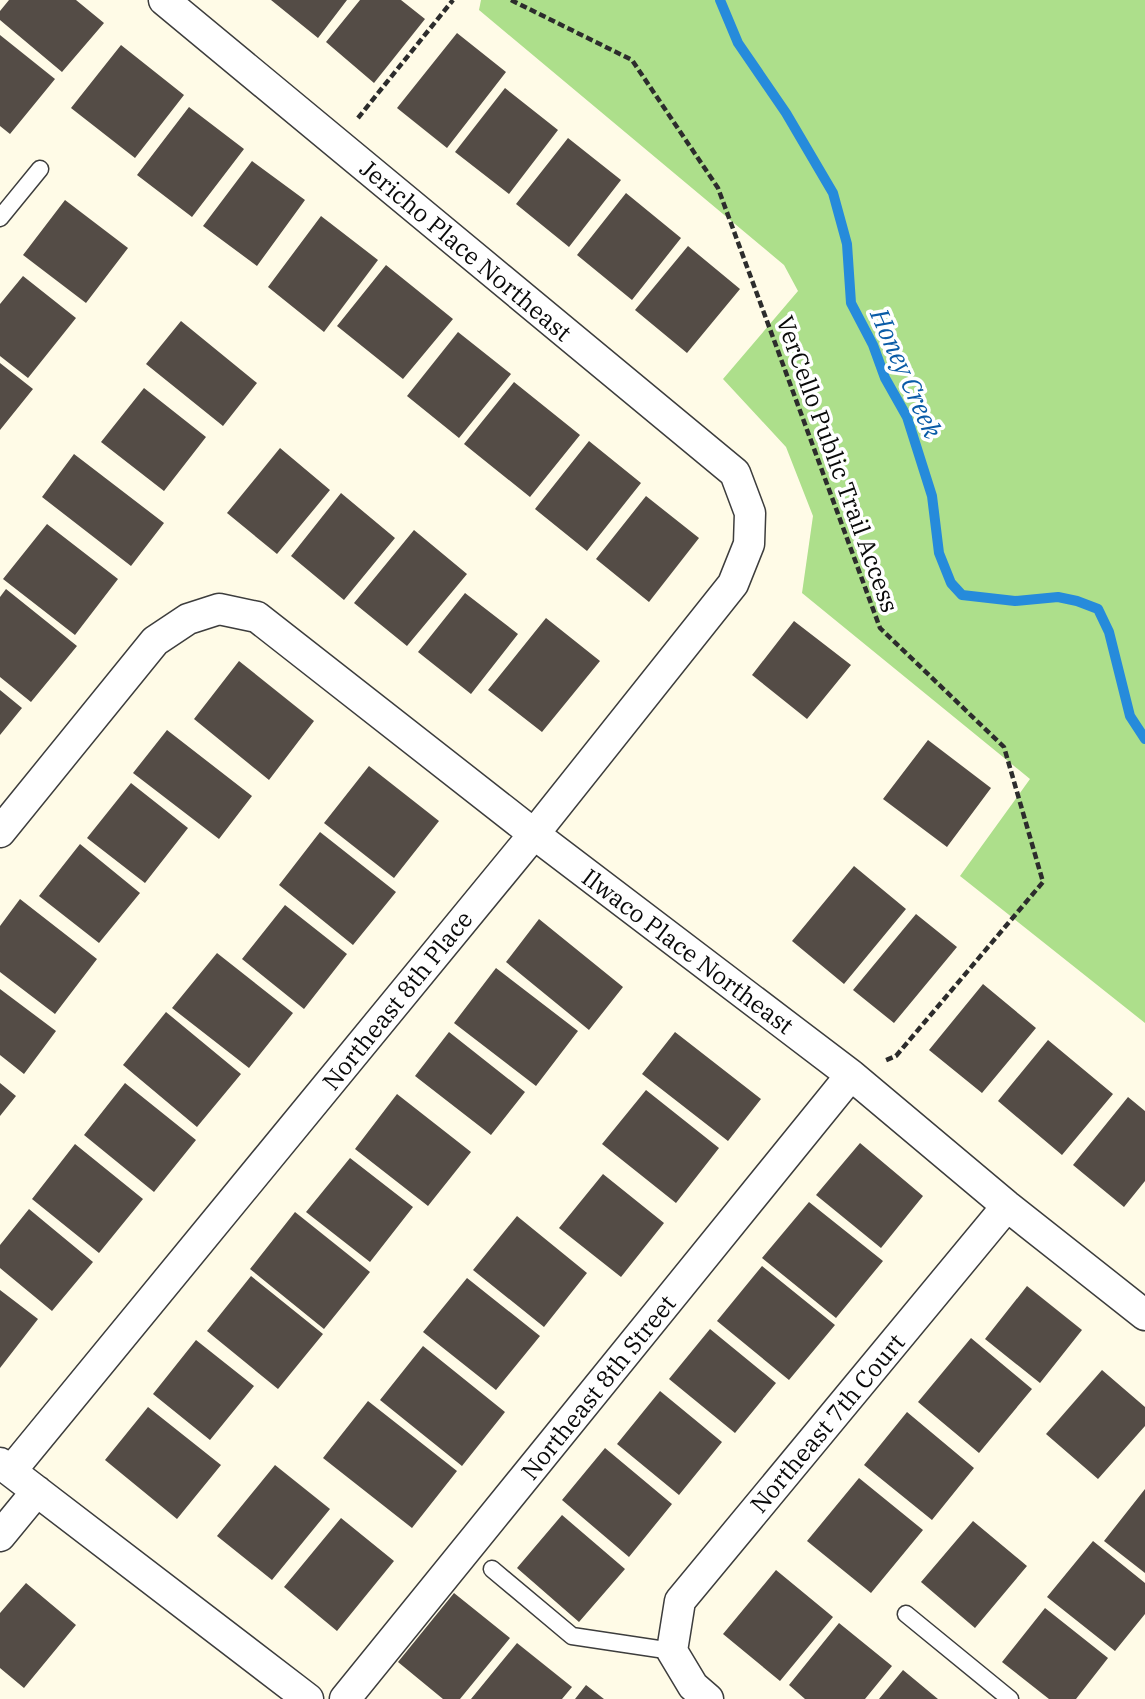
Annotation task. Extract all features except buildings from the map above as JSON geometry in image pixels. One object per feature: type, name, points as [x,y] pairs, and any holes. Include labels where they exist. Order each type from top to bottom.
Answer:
[{"type":"street","name":"Jericho Place Northeast","points":[[164,0],[735,473],[750,513]]},
{"type":"street","name":"Northeast 8th Place","points":[[6,1467],[534,834],[733,584],[749,544],[750,513]]},
{"type":"street","name":"Ilwaco Place Northeast","points":[[0,832],[155,641],[188,619],[219,609],[257,617],[534,834],[851,1075],[1007,1206],[1145,1315]]},
{"type":"street","name":"Northeast 8th Street","points":[[345,1699],[851,1075]]},
{"type":"street","name":"Northeast 7th Court","points":[[672,1651],[680,1601],[1007,1206]]},
{"type":"street","points":[[6,1467],[308,1699]]},
{"type":"street","points":[[0,1536],[37,1491]]},
{"type":"street","points":[[672,1651],[693,1686],[708,1699]]},
{"type":"lane","points":[[0,218],[40,169]]},
{"type":"lane","points":[[492,1569],[572,1636],[672,1651]]},
{"type":"lane","points":[[906,1614],[1010,1699]]},
{"type":"path","points":[[338,143],[453,0]]},
{"type":"path","name":"VerCello Public Trail Access","points":[[510,0],[632,60],[718,188],[880,628],[1004,747],[1043,882],[895,1056],[851,1075]]},
{"type":"green space","points":[[481,0],[1145,0],[1145,1023],[960,876],[1030,779],[802,593],[813,516],[786,447],[723,379],[798,291],[784,265],[479,10]]},
{"type":"waterway","name":"Honey Creek","points":[[720,0],[738,43],[786,113],[833,193],[847,244],[851,303],[873,345],[885,378],[907,417],[932,496],[939,553],[951,583],[962,595],[1015,601],[1058,597],[1098,609],[1109,632],[1130,716],[1145,739]]}]
